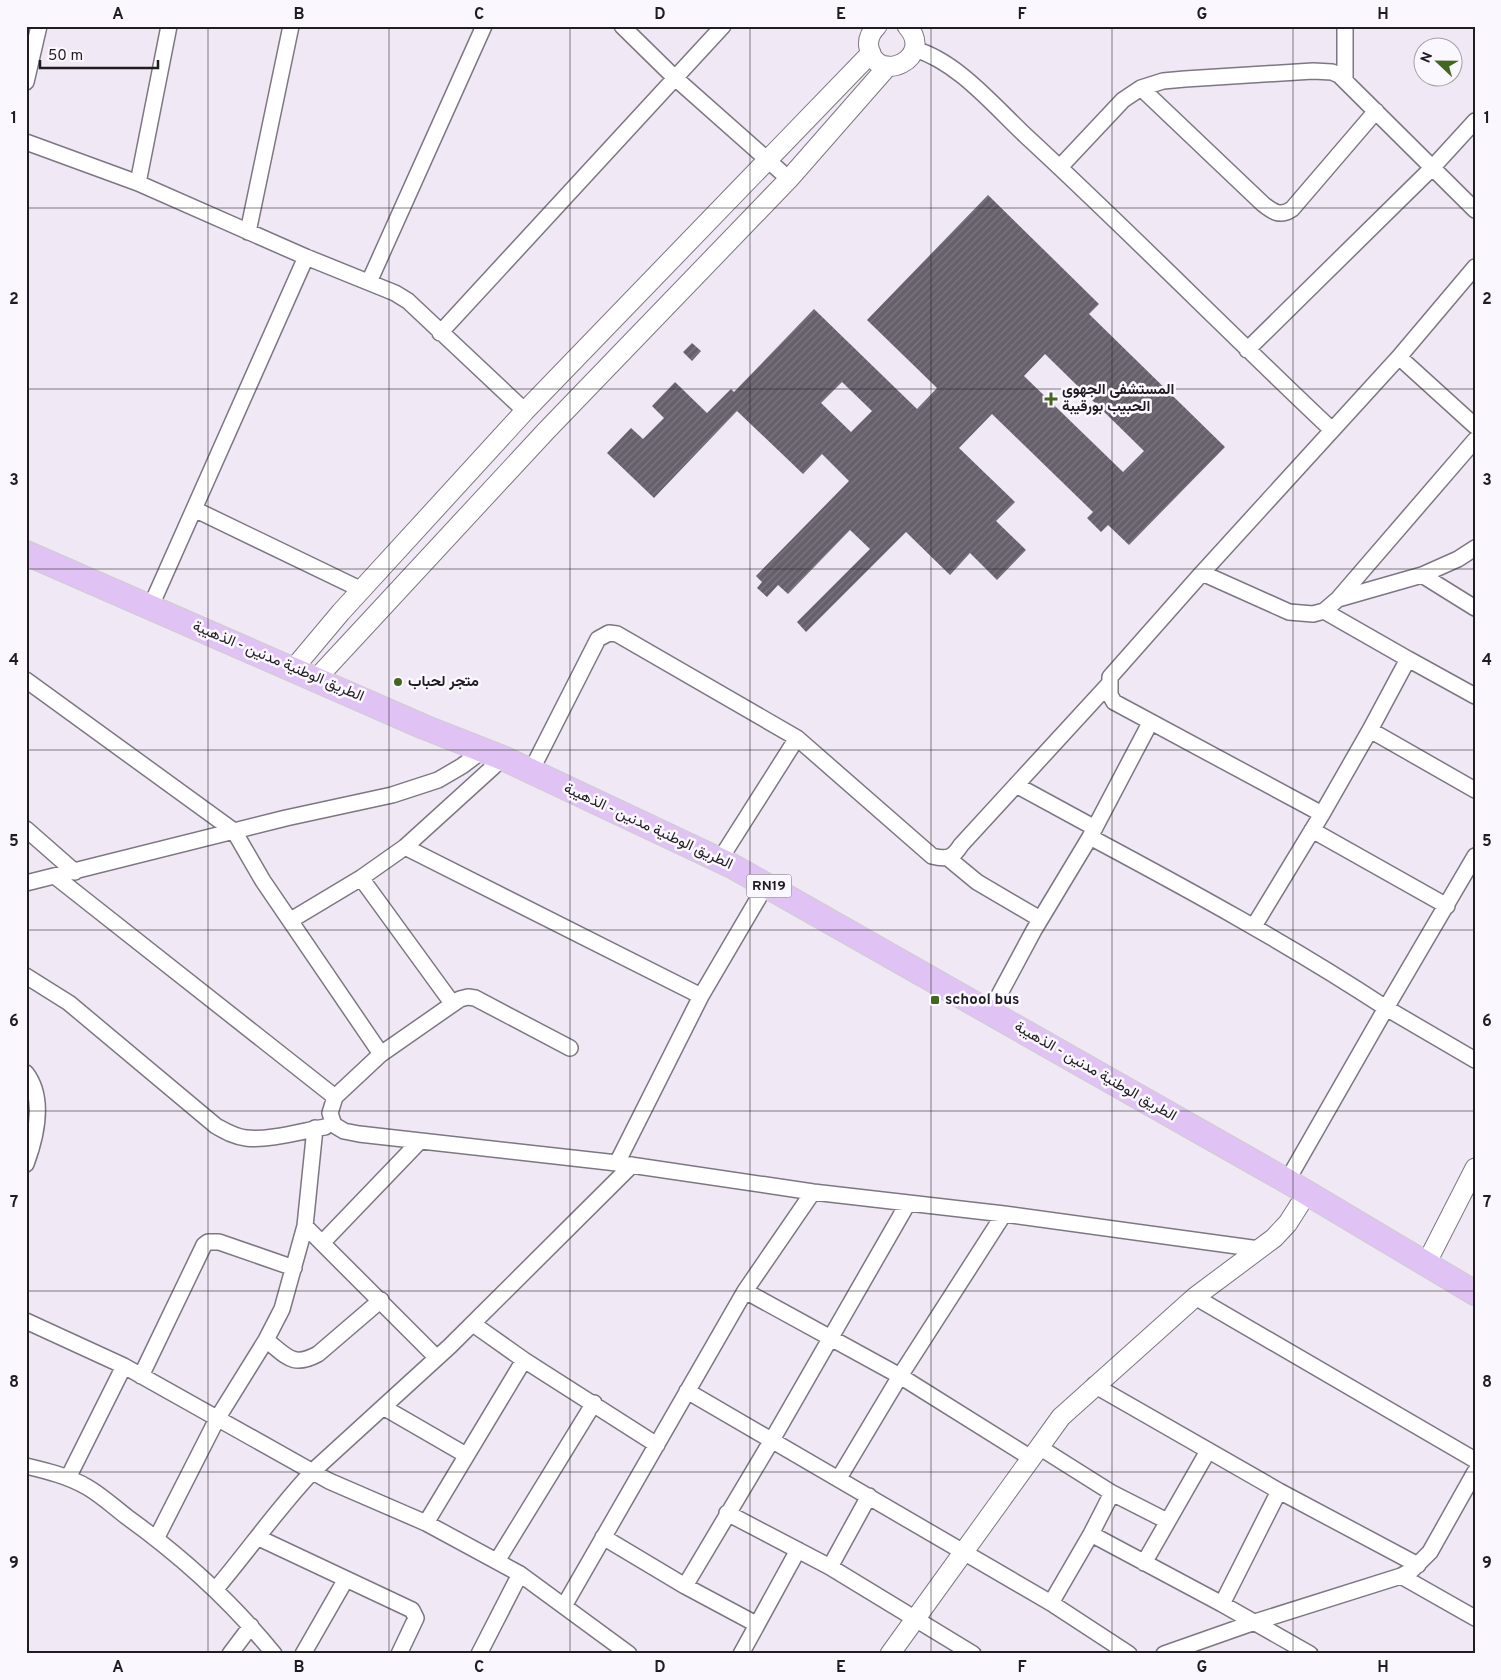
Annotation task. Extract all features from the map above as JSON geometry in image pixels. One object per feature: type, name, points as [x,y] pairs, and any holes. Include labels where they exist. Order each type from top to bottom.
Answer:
[{"type":"main road","name":"الطريق الوطنية مدنين - الذهيبة","points":[[26,554],[493,754],[719,860],[766,884],[1287,1181],[1475,1293]]},
{"type":"street","points":[[26,82],[39,26]]},
{"type":"street","points":[[138,183],[169,26]]},
{"type":"street","points":[[248,232],[292,26]]},
{"type":"street","points":[[368,282],[484,26]]},
{"type":"street","points":[[622,26],[674,77],[789,178]]},
{"type":"street","points":[[440,333],[723,26]]},
{"type":"street","points":[[1345,26],[1345,81]]},
{"type":"street","points":[[869,36],[878,62],[888,66],[905,62],[915,34]]},
{"type":"street","points":[[915,34],[928,52],[948,64],[1060,167],[1247,350],[1332,430]]},
{"type":"street","points":[[294,668],[362,590],[525,411],[768,160],[869,36]]},
{"type":"street","points":[[317,678],[546,431],[789,178],[888,66]]},
{"type":"street","points":[[1060,167],[1123,100],[1141,88],[1185,79],[1313,71],[1332,72],[1345,81],[1475,210]]},
{"type":"street","points":[[1141,88],[1263,204],[1273,213],[1280,214],[1292,209],[1376,111]]},
{"type":"street","points":[[1247,350],[1433,167],[1475,121]]},
{"type":"street","points":[[26,142],[138,183],[408,301],[525,411]]},
{"type":"street","points":[[150,608],[306,257]]},
{"type":"street","points":[[531,771],[598,639],[609,633],[627,638],[797,738],[932,856],[948,858],[954,856],[1108,685],[1115,669],[1398,357],[1475,267]]},
{"type":"street","points":[[1398,357],[1475,426]]},
{"type":"street","points":[[1202,573],[1290,612],[1312,614],[1324,611],[1338,599],[1475,440]]},
{"type":"street","points":[[194,509],[362,590]]},
{"type":"street","points":[[1338,599],[1422,575],[1458,559],[1475,548]]},
{"type":"street","points":[[1422,575],[1475,608]]},
{"type":"street","points":[[1324,611],[1408,659],[1473,691]]},
{"type":"street","points":[[1254,926],[1322,814],[1408,659]]},
{"type":"street","points":[[26,680],[234,831],[263,882],[291,920],[381,1054]]},
{"type":"street","points":[[1108,685],[1114,702],[1322,814]]},
{"type":"street","points":[[990,1012],[1040,919],[1092,833],[1150,723]]},
{"type":"street","points":[[1370,730],[1475,790]]},
{"type":"street","points":[[719,860],[797,738]]},
{"type":"street","points":[[26,883],[234,831],[392,795],[438,780],[462,766],[493,754]]},
{"type":"street","points":[[291,920],[361,878],[405,847],[493,754]]},
{"type":"street","points":[[1016,785],[1092,833],[1319,964],[1386,1008],[1475,1060]]},
{"type":"street","points":[[26,829],[75,872]]},
{"type":"street","points":[[1312,830],[1447,906]]},
{"type":"street","points":[[405,847],[701,996]]},
{"type":"street","points":[[1287,1181],[1447,906],[1470,878],[1475,856]]},
{"type":"street","points":[[948,858],[977,882],[1040,919]]},
{"type":"street","points":[[56,877],[335,1097]]},
{"type":"street","points":[[361,878],[452,1003]]},
{"type":"street","points":[[215,1590],[259,1538],[294,1491],[313,1471],[473,1324],[625,1164],[701,996],[766,884]]},
{"type":"street","points":[[26,976],[69,1003],[216,1126],[246,1138],[263,1138],[334,1125],[344,1131],[359,1134],[625,1164],[813,1192],[1004,1214],[1258,1249]]},
{"type":"street","points":[[334,1125],[330,1113],[335,1097],[381,1054],[452,1003],[468,997],[475,998],[570,1048]]},
{"type":"street","points":[[26,1073],[35,1093],[38,1110],[35,1140],[26,1164]]},
{"type":"street","points":[[156,1539],[217,1419],[266,1340],[282,1309],[305,1226],[315,1128]]},
{"type":"street","points":[[322,1243],[420,1141]]},
{"type":"street","points":[[1426,1264],[1475,1168]]},
{"type":"street","points":[[564,1606],[745,1290],[813,1192]]},
{"type":"street","points":[[890,1654],[1061,1417],[1094,1385],[1195,1297],[1274,1238],[1288,1223],[1307,1193]]},
{"type":"street","points":[[685,1586],[772,1440],[908,1204]]},
{"type":"street","points":[[839,1478],[900,1376],[1004,1214]]},
{"type":"street","points":[[305,1226],[437,1358]]},
{"type":"street","points":[[141,1376],[204,1245],[208,1242],[219,1242],[294,1268]]},
{"type":"street","points":[[745,1290],[1035,1453],[1167,1521]]},
{"type":"street","points":[[1195,1297],[1475,1460]]},
{"type":"street","points":[[266,1340],[290,1358],[300,1362],[308,1360],[318,1354],[380,1300]]},
{"type":"street","points":[[26,1321],[124,1366],[217,1419],[364,1498],[426,1523],[520,1574],[621,1651]]},
{"type":"street","points":[[473,1324],[524,1360],[657,1444]]},
{"type":"street","points":[[426,1523],[524,1360]]},
{"type":"street","points":[[68,1478],[124,1366]]},
{"type":"street","points":[[1094,1385],[1279,1492],[1418,1564]]},
{"type":"street","points":[[688,1391],[1051,1602],[1129,1654]]},
{"type":"street","points":[[496,1561],[594,1403]]},
{"type":"street","points":[[383,1407],[466,1455]]},
{"type":"street","points":[[1144,1563],[1208,1451]]},
{"type":"street","points":[[26,1466],[68,1478],[88,1488],[156,1539],[215,1590],[251,1626],[274,1654]]},
{"type":"street","points":[[1164,1654],[1255,1622],[1401,1576],[1418,1564],[1430,1552],[1472,1482]]},
{"type":"street","points":[[1222,1604],[1279,1492]]},
{"type":"street","points":[[1051,1602],[1091,1534],[1112,1493]]},
{"type":"street","points":[[830,1567],[868,1496]]},
{"type":"street","points":[[727,1513],[830,1567],[973,1654]]},
{"type":"street","points":[[1091,1534],[1255,1622],[1310,1654]]},
{"type":"street","points":[[603,1537],[685,1586],[756,1624]]},
{"type":"street","points":[[259,1538],[415,1613],[414,1624],[399,1654]]},
{"type":"street","points":[[740,1654],[798,1550]]},
{"type":"street","points":[[479,1654],[520,1574]]},
{"type":"street","points":[[1401,1576],[1475,1618]]},
{"type":"street","points":[[303,1654],[346,1580]]},
{"type":"street","points":[[230,1654],[251,1626]]},
{"type":"building","name":"المستشفى الجهوي الحبيب بورقيبة","points":[[988,195],[1099,304],[1089,314],[1225,447],[1129,545],[1108,525],[1101,532],[1087,518],[1093,512],[992,414],[959,448],[1015,502],[996,521],[1026,550],[997,580],[970,553],[950,575],[906,532],[806,632],[797,622],[870,549],[850,530],[788,594],[778,585],[767,597],[757,588],[762,582],[756,576],[849,481],[822,454],[803,474],[737,411],[654,498],[607,453],[631,428],[643,439],[664,418],[652,406],[675,382],[707,413],[731,389],[734,392],[814,309],[917,409],[937,388],[867,320]],"holes":[[[1045,354],[1144,451],[1123,472],[1024,376]],[[842,382],[872,411],[851,432],[821,403]]]},
{"type":"building","points":[[692,343],[701,351],[692,361],[683,352]]},
{"type":"place","name":"المستشفى الجهوي الحبيب بورقيبة","points":[[1051,399]]},
{"type":"place","name":"متجر لحباب","points":[[398,682]]},
{"type":"place","name":"school bus","points":[[935,1000]]}]
